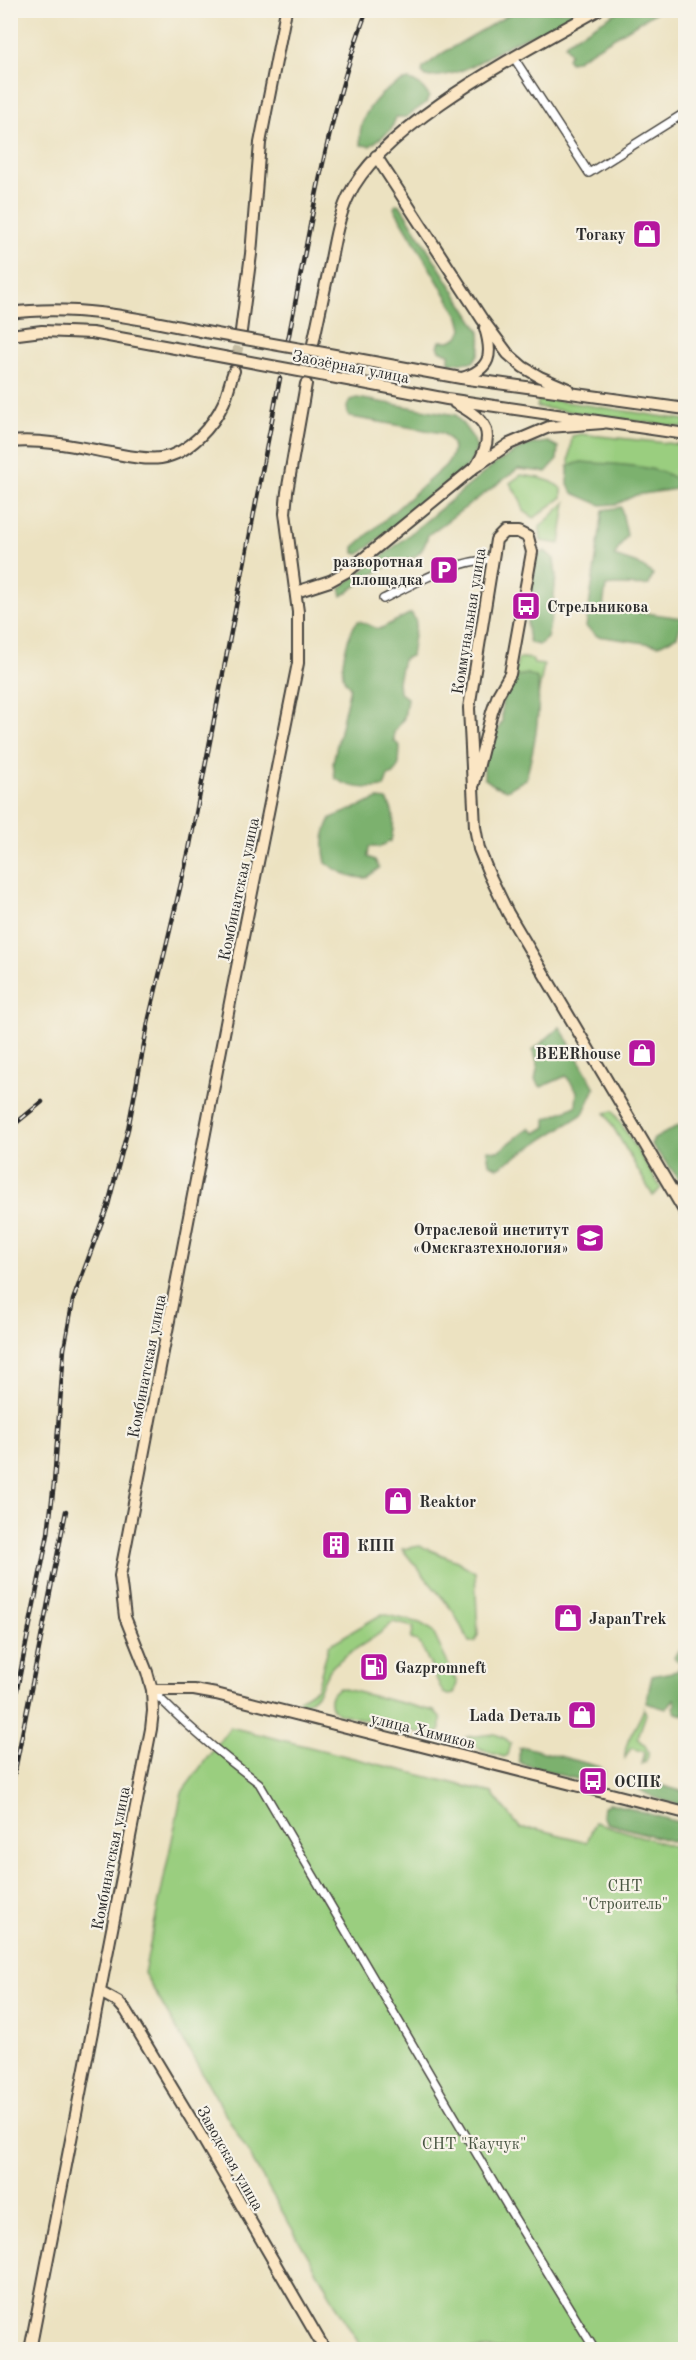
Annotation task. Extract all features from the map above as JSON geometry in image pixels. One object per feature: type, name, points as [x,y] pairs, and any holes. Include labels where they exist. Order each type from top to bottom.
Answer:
[{"type":"main road","points":[[241,331],[251,254],[260,143],[286,10]]},
{"type":"main road","points":[[314,344],[344,208],[358,180],[376,156],[452,97],[598,10]]},
{"type":"main road","points":[[376,156],[482,319],[508,354],[523,367],[559,386],[591,397]]},
{"type":"main road","name":"Заозёрная улица","points":[[10,313],[65,309],[95,311],[461,378],[686,409]]},
{"type":"main road","points":[[461,378],[480,370],[489,355],[490,345],[482,319]]},
{"type":"main road","name":"Заозёрная улица","points":[[10,335],[42,332],[93,333],[447,399],[686,434]]},
{"type":"main road","points":[[10,442],[48,442],[132,457],[172,456],[191,445],[216,416],[224,402],[234,371]]},
{"type":"main road","name":"Комбинатская улица","points":[[30,2349],[151,1729],[152,1690],[125,1617],[121,1593],[121,1568],[296,674],[300,638],[285,513],[306,384]]},
{"type":"main road","points":[[447,399],[475,413],[484,422],[488,432],[487,444],[476,467]]},
{"type":"main road","points":[[296,592],[330,581],[348,570],[476,467],[509,444],[549,427],[603,423]]},
{"type":"main road","name":"Коммунальная улица","points":[[474,784],[492,712],[498,695],[510,674],[532,552],[528,537],[518,532],[504,532],[496,540],[470,708],[475,827],[479,849],[489,874],[528,947],[686,1214]]},
{"type":"main road","name":"улица Химиков","points":[[152,1690],[194,1690],[216,1694],[686,1813]]},
{"type":"main road","name":"Заводская улица","points":[[100,1992],[118,2002],[126,2011],[325,2349]]},
{"type":"street","points":[[514,58],[589,173],[686,111]]},
{"type":"street","points":[[383,599],[447,569],[477,560],[493,559]]},
{"type":"street","points":[[152,1690],[181,1722],[259,1783],[509,2210],[594,2349]]},
{"type":"green space","points":[[515,11],[586,11],[564,24],[510,44],[466,69],[441,76],[426,77],[422,73],[423,68],[443,53]]},
{"type":"green space","points":[[619,11],[658,11],[570,62],[567,58],[570,54],[565,45],[568,41]]},
{"type":"green space","points":[[409,80],[418,84],[427,93],[429,96],[426,103],[406,117],[396,117],[391,130],[370,146],[361,145],[362,124],[373,104],[390,88]]},
{"type":"green space","points":[[396,204],[400,205],[480,332],[480,348],[473,362],[449,363],[449,354],[438,347],[440,341],[450,341],[458,337],[462,329],[459,317],[394,208]]},
{"type":"green space","points":[[357,398],[456,415],[473,438],[477,448],[470,464],[360,554],[354,553],[354,547],[445,466],[451,457],[453,448],[450,440],[442,433],[351,417],[348,415],[347,406],[350,400]]},
{"type":"green space","points":[[539,398],[685,420],[685,428],[537,407]]},
{"type":"green space","points":[[580,434],[685,445],[685,481],[677,484],[572,474],[569,462],[572,436]]},
{"type":"green space","points":[[548,442],[558,447],[557,460],[546,472],[518,469],[428,535],[425,545],[415,556],[389,565],[342,596],[340,588],[398,544],[496,463],[527,445]]},
{"type":"green space","points":[[581,462],[657,470],[678,480],[678,485],[676,489],[636,495],[617,504],[601,505],[573,493],[568,484],[568,466]]},
{"type":"green space","points":[[521,475],[552,482],[562,489],[562,497],[534,518],[524,511],[510,483]]},
{"type":"green space","points":[[566,502],[560,544],[541,541],[540,527]]},
{"type":"green space","points":[[621,507],[627,535],[614,556],[638,564],[653,574],[649,585],[606,586],[603,607],[683,618],[677,636],[659,645],[597,636],[586,627],[603,510]]},
{"type":"green space","points":[[545,551],[554,559],[556,576],[547,638],[539,645],[530,643],[527,612],[537,555]]},
{"type":"green space","points":[[412,614],[416,622],[411,656],[403,659],[398,681],[399,692],[407,698],[404,718],[394,732],[394,741],[400,746],[399,764],[394,774],[388,776],[384,787],[365,788],[340,782],[335,778],[333,762],[350,687],[344,680],[343,673],[348,640],[358,621],[380,629]]},
{"type":"green space","points":[[518,659],[532,659],[534,664],[544,665],[536,706],[509,693]]},
{"type":"green space","points":[[528,674],[537,678],[539,703],[534,742],[526,779],[507,790],[495,786],[484,778],[484,759],[502,721],[502,701],[516,676]]},
{"type":"green space","points":[[378,799],[387,800],[394,820],[391,841],[379,847],[369,847],[368,857],[375,860],[379,868],[366,878],[360,878],[345,874],[326,863],[324,840],[331,818]]},
{"type":"green space","points":[[560,1027],[595,1088],[583,1114],[498,1168],[489,1163],[487,1150],[499,1151],[529,1128],[536,1133],[546,1127],[546,1119],[576,1106],[577,1091],[566,1076],[541,1087],[535,1080],[538,1065],[533,1050]]},
{"type":"green space","points":[[613,1111],[661,1188],[653,1196],[605,1113]]},
{"type":"green space","points":[[679,1125],[685,1137],[685,1190],[651,1144],[654,1139]]},
{"type":"green space","points":[[420,1546],[457,1561],[475,1572],[478,1635],[475,1642],[469,1642],[453,1611],[402,1549]]},
{"type":"green space","points":[[382,1614],[420,1623],[432,1630],[457,1683],[454,1694],[443,1693],[422,1647],[417,1641],[411,1639],[414,1627],[393,1622],[333,1666],[315,1697],[302,1704],[299,1702],[317,1688],[329,1645]]},
{"type":"green space","points":[[685,1639],[685,1715],[676,1713],[673,1707],[676,1704],[674,1699],[666,1709],[646,1703],[652,1676],[677,1671],[680,1667],[680,1662],[674,1658],[677,1652],[684,1649]]},
{"type":"green space","points":[[340,1688],[434,1711],[441,1719],[441,1730],[429,1735],[338,1713],[331,1707],[330,1701],[332,1693]]},
{"type":"green space","points":[[644,1708],[646,1714],[638,1737],[647,1749],[648,1755],[642,1764],[645,1752],[631,1748],[625,1758],[625,1751]]},
{"type":"green space","name":"СНТ \"Каучук\"","points":[[230,1727],[492,1793],[521,1829],[537,1829],[587,1842],[595,1822],[685,1850],[685,2349],[362,2349],[144,1973],[182,1792]]},
{"type":"green space","points":[[495,1734],[511,1744],[508,1755],[504,1757],[481,1750],[466,1737]]},
{"type":"green space","points":[[525,1747],[600,1767],[604,1772],[602,1779],[595,1781],[575,1779],[523,1764],[519,1761],[519,1748]]},
{"type":"green space","points":[[645,1781],[685,1792],[685,1806],[661,1800],[643,1792],[638,1788],[638,1783]]},
{"type":"green space","points":[[610,1803],[685,1824],[685,1845],[607,1823],[602,1816],[603,1807]]},
{"type":"tunnel","points":[[234,371],[241,331]]},
{"type":"tunnel","points":[[306,382],[313,344]]},
{"type":"railway","points":[[288,340],[330,132],[367,10]]},
{"type":"railway","points":[[10,1724],[48,1534],[64,1349],[73,1300],[108,1205],[128,1129],[149,1018],[189,850],[280,378]]},
{"type":"railway","points":[[10,1128],[42,1102]]},
{"type":"railway","points":[[10,1796],[66,1511]]},
{"type":"place","name":"Тогаку","points":[[647,234]]},
{"type":"place","name":"разворотная площадка","points":[[444,570]]},
{"type":"place","name":"Стрельникова","points":[[526,606]]},
{"type":"place","name":"BEERhouse","points":[[642,1053]]},
{"type":"place","name":"Отраслевой институт «Омскгазтехнология»","points":[[590,1238]]},
{"type":"place","name":"Reaktor","points":[[398,1501]]},
{"type":"place","name":"КПП","points":[[336,1545]]},
{"type":"place","name":"JapanTrek","points":[[568,1618]]},
{"type":"place","name":"Gazpromneft","points":[[374,1667]]},
{"type":"place","name":"Lada Dеталь","points":[[582,1715]]},
{"type":"place","name":"ОСПК","points":[[593,1781]]},
{"type":"park label","name":"СНТ \"Строитель\"","points":[[625,1894]]}]
